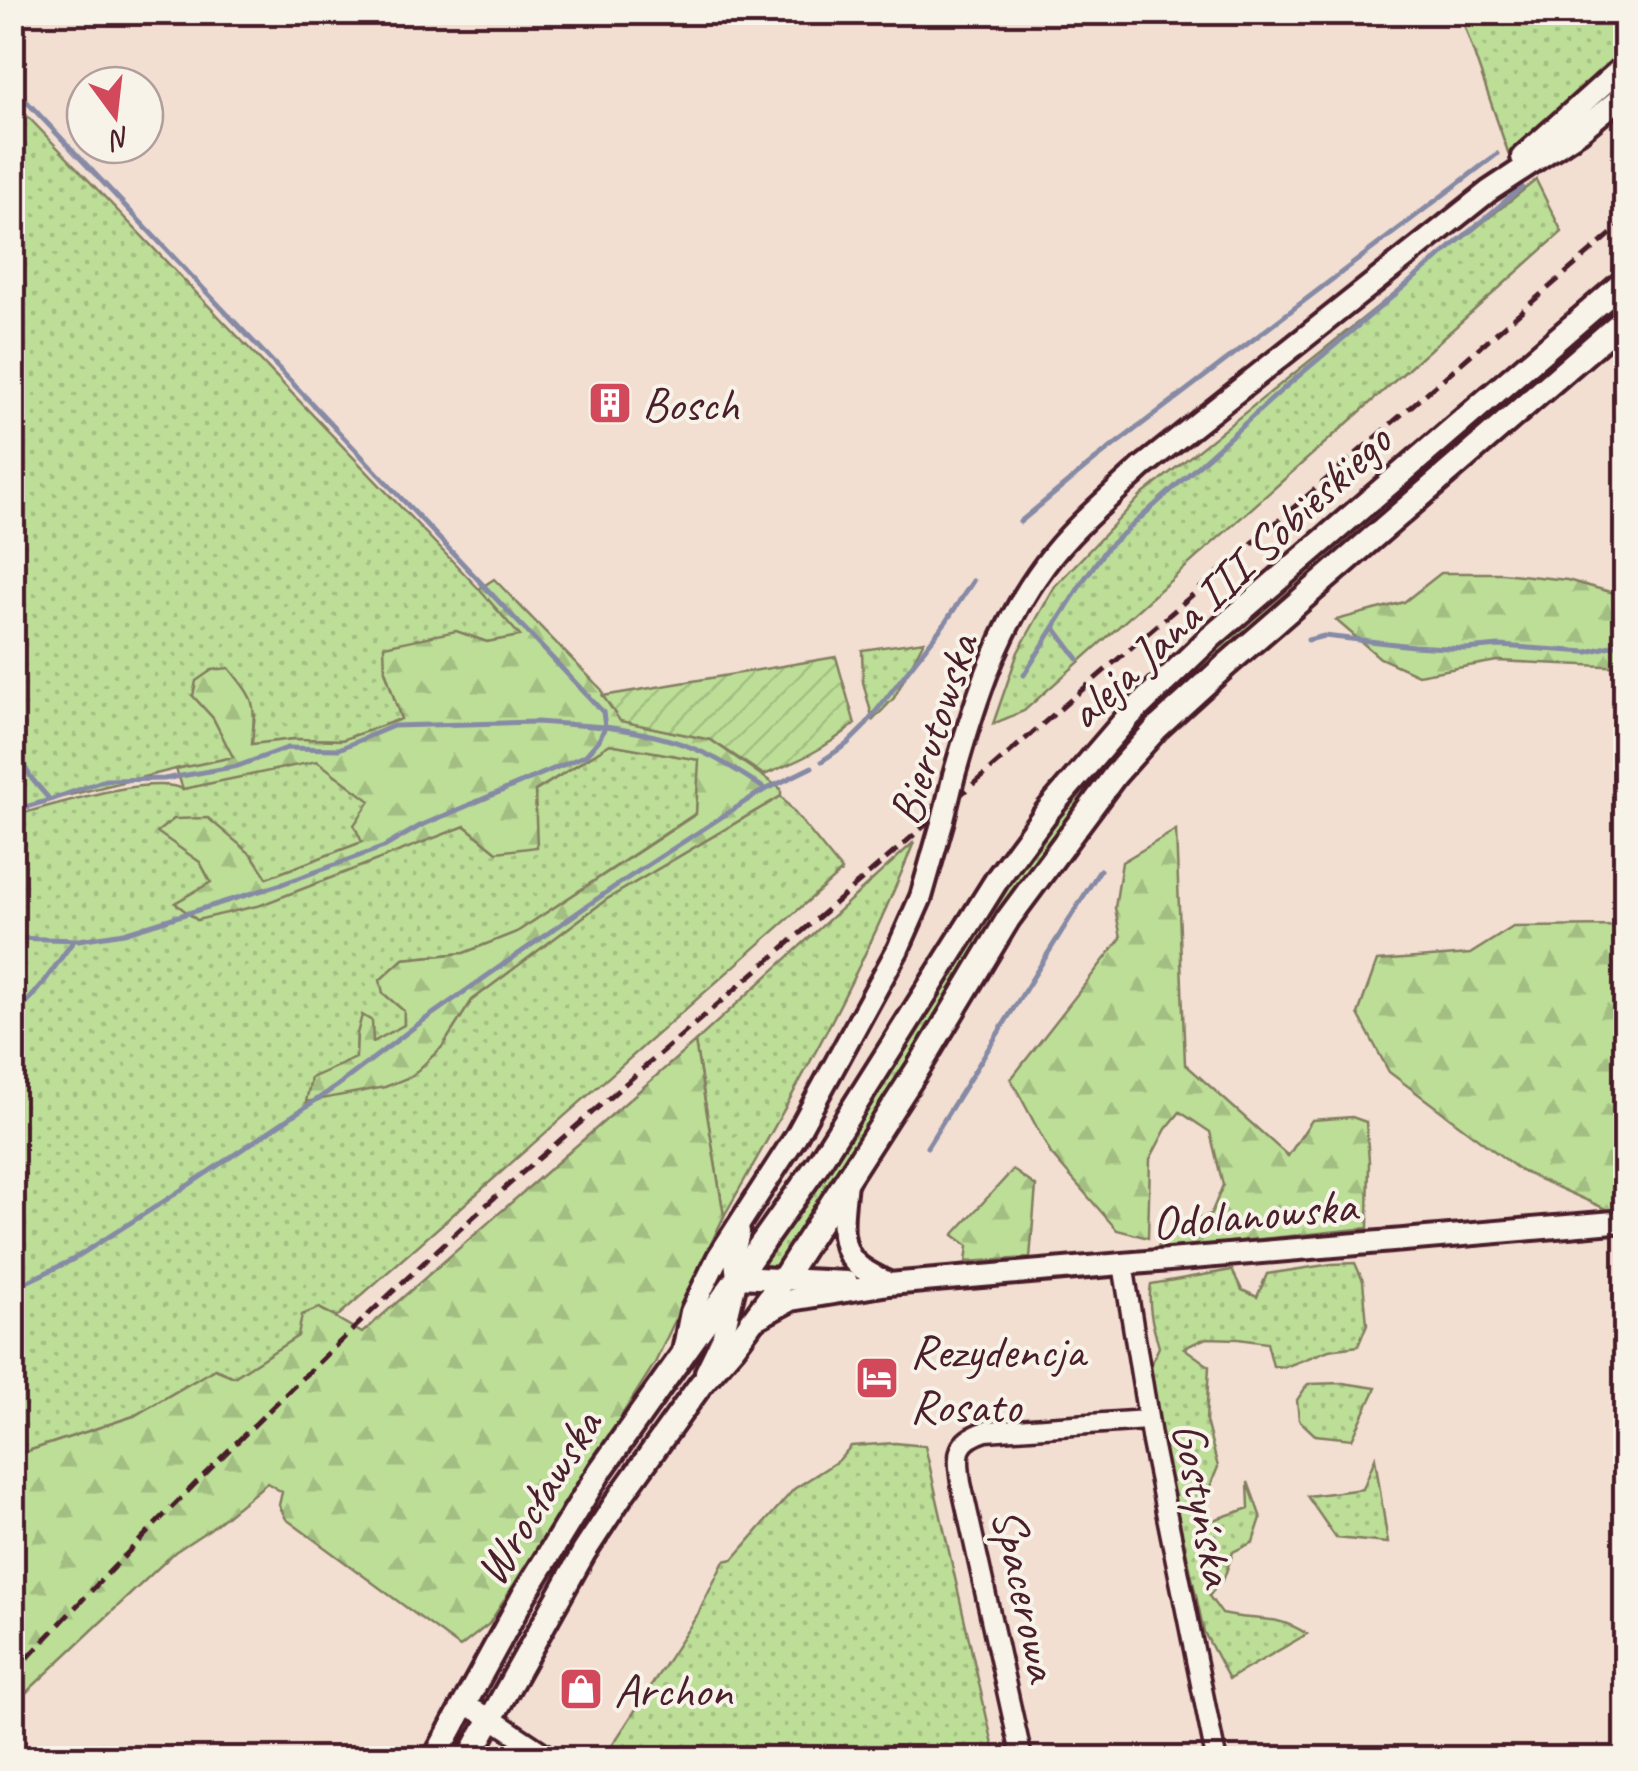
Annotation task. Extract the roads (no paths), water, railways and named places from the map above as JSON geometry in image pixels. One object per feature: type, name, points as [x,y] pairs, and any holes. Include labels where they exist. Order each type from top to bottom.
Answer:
[{"type":"main road","name":"aleja Jana III Sobieskiego","points":[[732,1287],[846,1122],[998,878],[1049,808],[1130,714],[1211,637],[1626,280]]},
{"type":"main road","name":"aleja Jana III Sobieskiego","points":[[755,1316],[783,1279],[919,1067],[1008,919],[1092,804],[1156,729],[1626,318]]},
{"type":"main road","name":"Wrocławska","points":[[435,1758],[571,1516],[732,1287]]},
{"type":"main road","name":"Wrocławska","points":[[469,1758],[584,1552],[701,1384],[755,1316]]},
{"type":"street","name":"Bierutowska","points":[[1489,191],[1626,64]]},
{"type":"street","name":"Bierutowska","points":[[683,1352],[690,1312],[718,1257],[806,1119],[898,949],[921,896],[976,697],[1025,593],[1090,515],[1142,467],[1489,191],[1580,130],[1626,93]]},
{"type":"street","points":[[846,1181],[845,1249],[857,1265],[888,1284]]},
{"type":"street","name":"Bierutowska","points":[[732,1287],[734,1252],[742,1221]]},
{"type":"street","name":"Odolanowska","points":[[755,1316],[792,1300],[888,1284],[1626,1221]]},
{"type":"street","name":"Gostyńska","points":[[1123,1264],[1148,1420],[1216,1758]]},
{"type":"street","name":"Odolanowska","points":[[732,1287],[783,1279],[888,1284]]},
{"type":"street","name":"Wrocławska","points":[[701,1384],[722,1339],[732,1287]]},
{"type":"street","name":"Spacerowa","points":[[1022,1758],[961,1483],[960,1447],[966,1440],[986,1432],[1148,1420]]},
{"type":"street","points":[[463,1704],[552,1758]]},
{"type":"waterway","points":[[12,86],[603,712],[605,727],[537,722],[393,726],[339,749],[287,748],[238,766],[164,779],[105,780],[12,811]]},
{"type":"waterway","points":[[1020,522],[1096,459],[1497,154]]},
{"type":"waterway","points":[[1024,675],[1106,549],[1283,389],[1522,187]]},
{"type":"waterway","points":[[822,761],[863,728],[973,581]]},
{"type":"waterway","points":[[1055,628],[1078,659]]},
{"type":"waterway","points":[[1308,640],[1324,636],[1413,646],[1588,652],[1626,642]]},
{"type":"waterway","points":[[12,938],[79,940],[124,933],[282,884],[384,847],[420,826],[586,755],[605,727],[690,747],[765,789]]},
{"type":"waterway","points":[[12,746],[50,800]]},
{"type":"waterway","points":[[12,1289],[72,1260],[163,1202],[337,1086],[614,887],[757,794],[812,767]]},
{"type":"waterway","points":[[927,1147],[1100,870]]},
{"type":"waterway","points":[[12,1020],[74,940]]},
{"type":"railway","points":[[12,1675],[258,1421],[515,1179],[1626,221]]},
{"type":"place","name":"Bosch","points":[[610,403]]},
{"type":"place","name":"Rezydencja Rosato","points":[[877,1378]]},
{"type":"place","name":"Archon","points":[[581,1689]]}]
